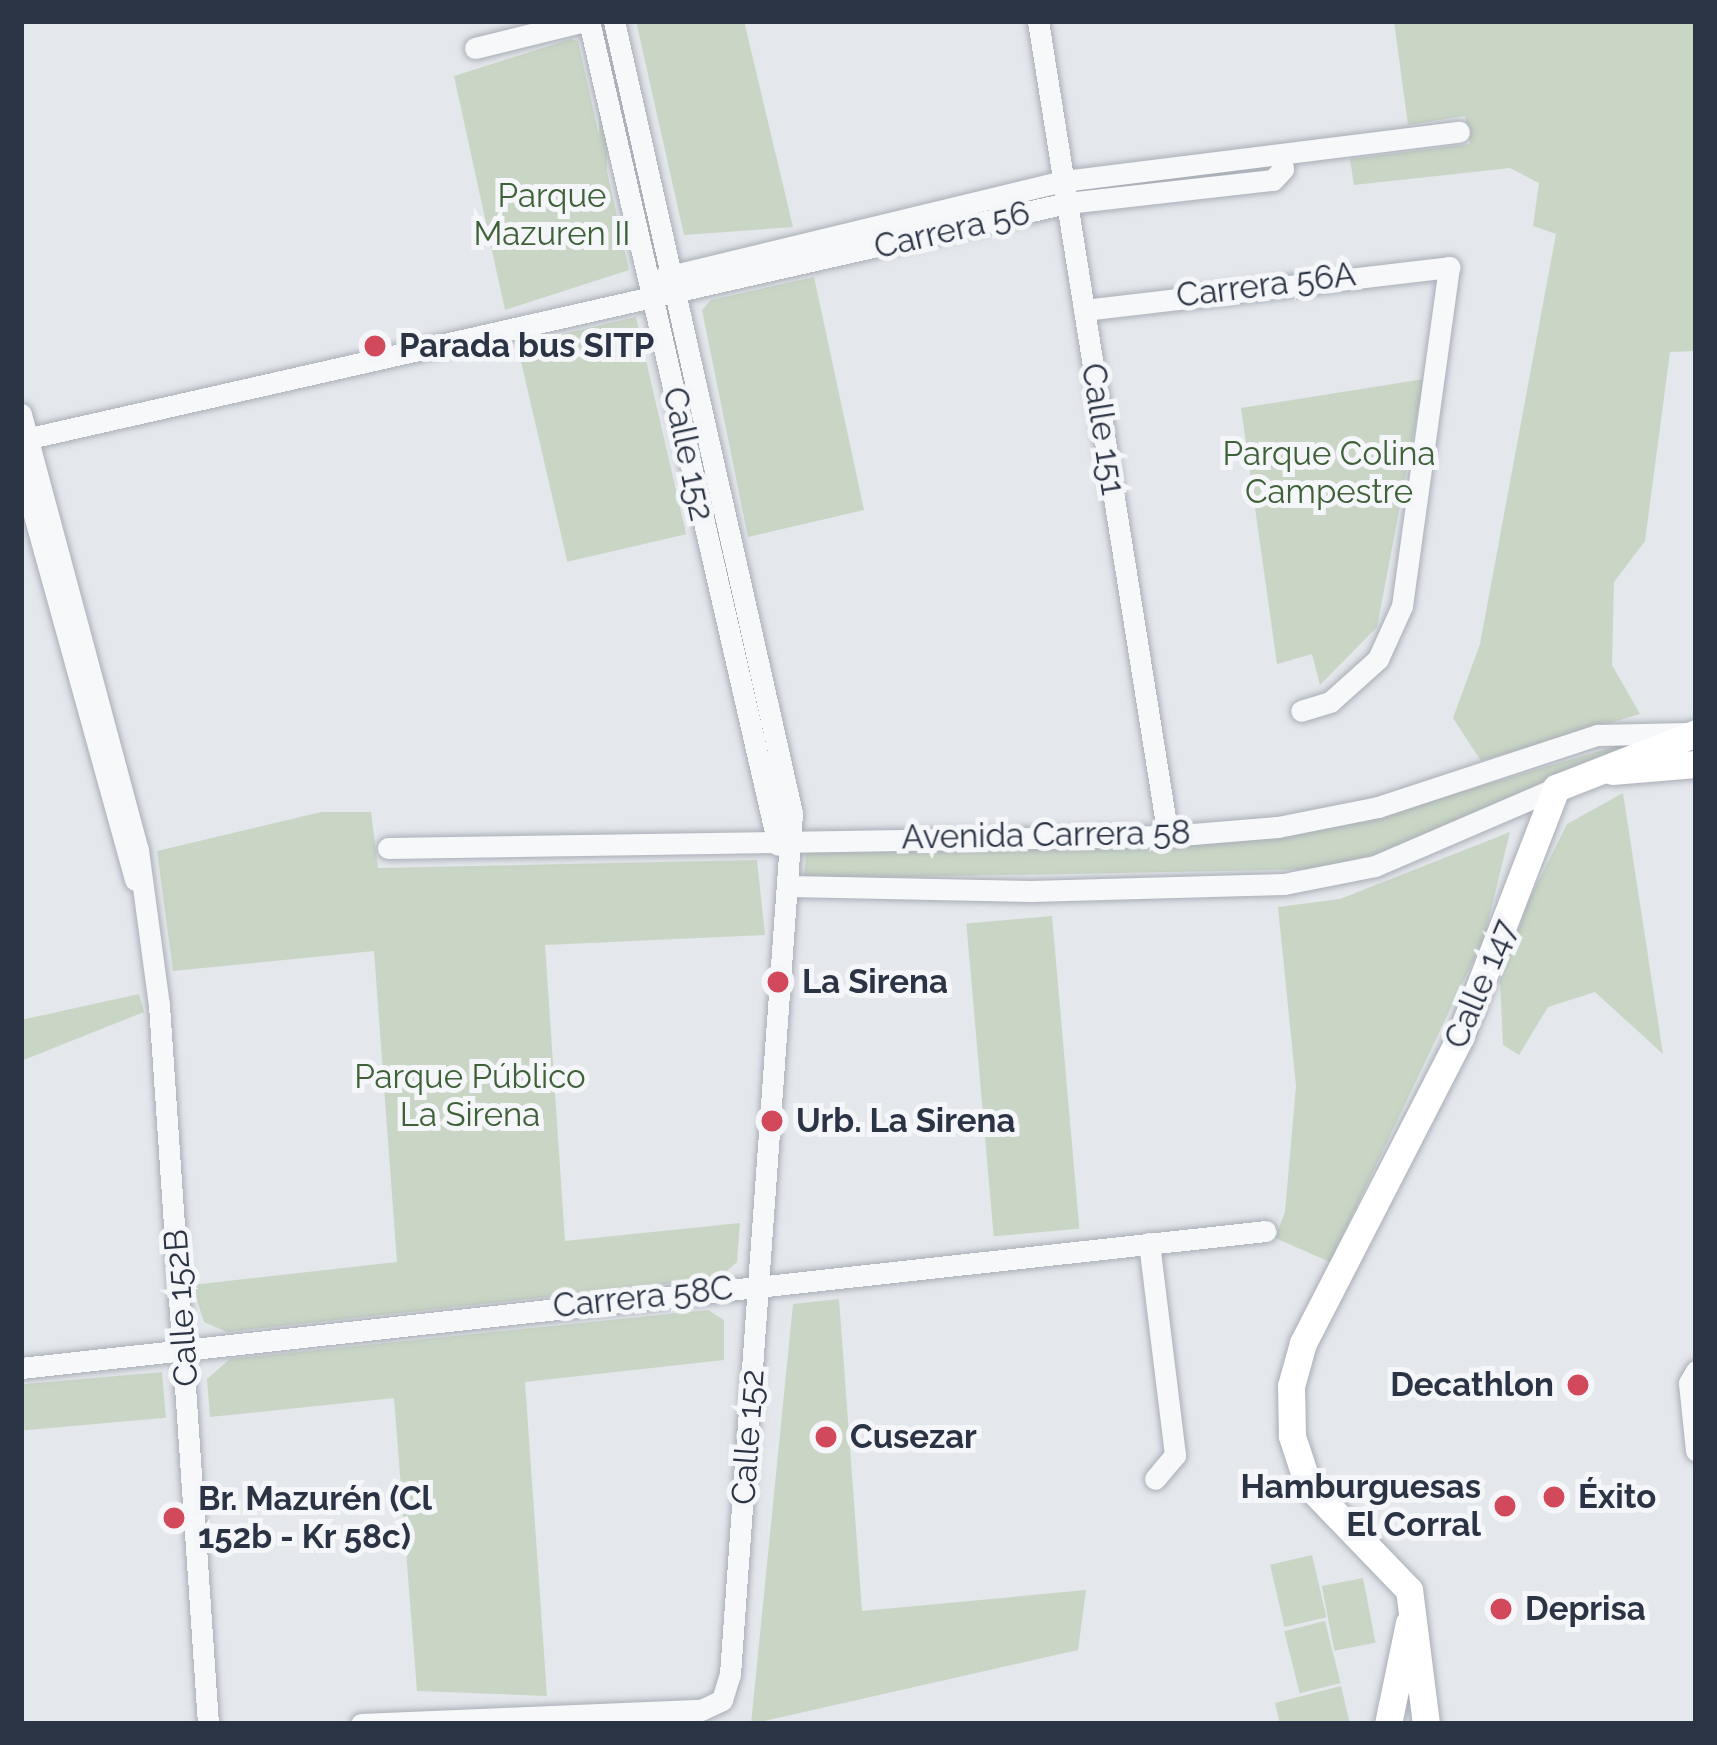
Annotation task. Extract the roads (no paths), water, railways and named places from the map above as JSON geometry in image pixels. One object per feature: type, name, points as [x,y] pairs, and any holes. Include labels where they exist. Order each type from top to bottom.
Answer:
[{"type":"main road","name":"Avenida Carrera 58","points":[[1556,788],[1692,733]]},
{"type":"main road","name":"Avenida Carrera 58","points":[[1590,773],[1696,764]]},
{"type":"main road","name":"Calle 147","points":[[1426,1724],[1412,1601],[1391,1565],[1308,1485],[1292,1436],[1291,1386],[1349,1281],[1392,1174],[1491,967],[1556,788]]},
{"type":"main road","points":[[1388,1724],[1412,1601]]},
{"type":"street","points":[[475,48],[587,21]]},
{"type":"street","name":"Calle 152","points":[[587,21],[663,287]]},
{"type":"street","name":"Calle 152","points":[[361,1724],[700,1710],[722,1700],[789,886],[783,837],[663,287],[614,21]]},
{"type":"street","name":"Calle 151","points":[[1038,21],[1168,836]]},
{"type":"street","name":"Carrera 56","points":[[23,442],[1065,192],[1273,180],[1281,158],[1459,132]]},
{"type":"street","name":"Carrera 56A","points":[[1084,310],[1449,267],[1402,606],[1378,659],[1330,702],[1301,711]]},
{"type":"street","name":"Calle 152B","points":[[21,414],[24,479],[122,850],[140,892],[159,1005],[208,1724]]},
{"type":"street","name":"Avenida Carrera 58","points":[[388,848],[783,837],[1168,836],[1346,815],[1598,735],[1692,733]]},
{"type":"street","name":"Avenida Carrera 58","points":[[789,886],[1031,891],[1284,884],[1375,866],[1556,788]]},
{"type":"street","name":"Carrera 58C","points":[[21,1368],[1265,1231]]},
{"type":"street","points":[[1149,1244],[1174,1455],[1155,1479]]},
{"type":"street","points":[[1694,1372],[1696,1451]]},
{"type":"place","name":"Parada bus SITP","points":[[375,346]]},
{"type":"place","name":"La Sirena","points":[[778,982]]},
{"type":"place","name":"Urb. La Sirena","points":[[772,1121]]},
{"type":"place","name":"Decathlon","points":[[1578,1385]]},
{"type":"place","name":"Cusezar","points":[[826,1437]]},
{"type":"place","name":"Éxito","points":[[1554,1497]]},
{"type":"place","name":"Hamburguesas El Corral","points":[[1505,1506]]},
{"type":"place","name":"Br. Mazurén (Cl 152b - Kr 58c)","points":[[174,1518]]},
{"type":"place","name":"Deprisa","points":[[1501,1609]]},
{"type":"park label","name":"Parque Mazuren II","points":[[552,215]]},
{"type":"park label","name":"Parque Colina Campestre","points":[[1329,473]]},
{"type":"park label","name":"Parque Público La Sirena","points":[[470,1096]]}]
